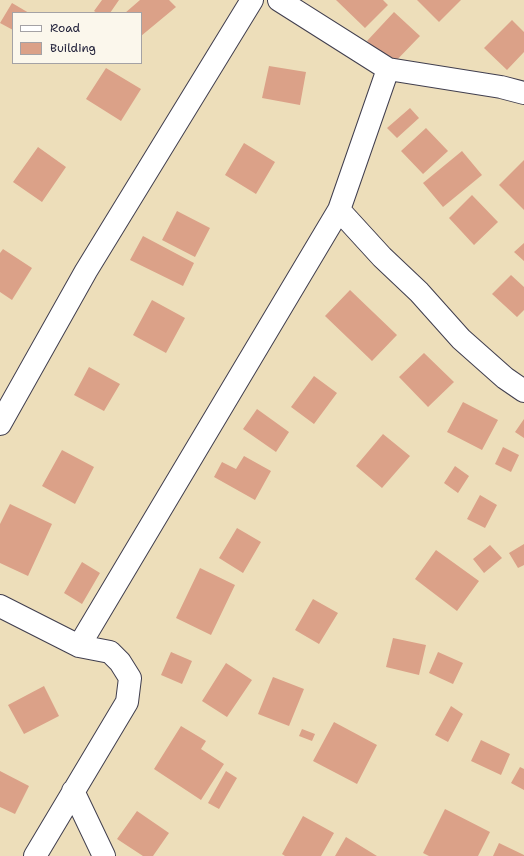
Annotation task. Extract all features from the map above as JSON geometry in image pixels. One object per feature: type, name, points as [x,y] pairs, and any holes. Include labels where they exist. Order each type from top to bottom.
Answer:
[{"type":"street","points":[[0,424],[86,271],[252,0]]},
{"type":"street","points":[[279,0],[388,69],[501,87],[524,93]]},
{"type":"street","points":[[79,646],[339,210],[388,69]]},
{"type":"street","points":[[339,210],[382,257],[419,292],[461,339],[505,378],[524,391]]},
{"type":"street","points":[[0,606],[79,646],[110,652],[120,662],[130,678],[127,702],[35,856]]},
{"type":"street","points":[[73,791],[104,856]]},
{"type":"building","points":[[102,0],[119,0],[111,12],[94,11]]},
{"type":"building","points":[[140,0],[169,0],[176,7],[142,35],[142,12],[126,12]]},
{"type":"building","points":[[336,0],[383,0],[388,5],[365,28]]},
{"type":"building","points":[[417,0],[461,0],[439,22]]},
{"type":"building","points":[[12,3],[27,12],[12,12],[12,29],[0,23]]},
{"type":"building","points":[[394,12],[420,36],[392,65],[367,41]]},
{"type":"building","points":[[512,20],[524,32],[524,52],[507,70],[484,48]]},
{"type":"building","points":[[269,66],[306,72],[300,105],[262,98]]},
{"type":"building","points":[[106,68],[141,89],[121,121],[86,99]]},
{"type":"building","points":[[410,108],[419,118],[397,138],[387,128]]},
{"type":"building","points":[[426,128],[448,151],[423,174],[401,151]]},
{"type":"building","points":[[244,143],[275,162],[256,194],[225,175]]},
{"type":"building","points":[[38,147],[66,167],[42,202],[13,182]]},
{"type":"building","points":[[462,151],[482,175],[443,207],[423,183]]},
{"type":"building","points":[[524,160],[524,210],[499,185]]},
{"type":"building","points":[[472,195],[498,222],[474,245],[449,218]]},
{"type":"building","points":[[177,211],[210,228],[195,257],[162,240]]},
{"type":"building","points":[[143,236],[194,263],[183,286],[130,260]]},
{"type":"building","points":[[524,243],[524,261],[514,252]]},
{"type":"building","points":[[3,249],[32,268],[12,300],[0,292],[0,253]]},
{"type":"building","points":[[511,275],[524,287],[524,310],[517,317],[492,294]]},
{"type":"building","points":[[350,290],[397,335],[372,361],[325,316]]},
{"type":"building","points":[[152,300],[185,318],[166,353],[133,335]]},
{"type":"building","points":[[424,353],[454,382],[428,407],[399,377]]},
{"type":"building","points":[[89,367],[120,384],[104,411],[74,395]]},
{"type":"building","points":[[314,376],[337,393],[314,424],[291,407]]},
{"type":"building","points":[[463,402],[498,420],[482,450],[447,432]]},
{"type":"building","points":[[257,409],[289,432],[276,452],[243,429]]},
{"type":"building","points":[[524,419],[524,438],[515,432]]},
{"type":"building","points":[[383,434],[410,456],[382,488],[356,466]]},
{"type":"building","points":[[503,447],[519,455],[511,472],[495,464]]},
{"type":"building","points":[[62,450],[94,467],[75,504],[42,486]]},
{"type":"building","points":[[244,456],[271,471],[255,500],[214,477],[222,462],[236,469]]},
{"type":"building","points":[[455,466],[469,476],[458,493],[444,483]]},
{"type":"building","points":[[480,495],[497,505],[485,528],[467,519]]},
{"type":"building","points":[[10,504],[52,524],[28,576],[0,563],[0,524]]},
{"type":"building","points":[[237,528],[261,542],[243,573],[219,558]]},
{"type":"building","points":[[524,544],[524,565],[518,568],[509,553]]},
{"type":"building","points":[[490,545],[502,558],[484,573],[473,559]]},
{"type":"building","points":[[436,550],[479,581],[457,611],[415,579]]},
{"type":"building","points":[[82,562],[100,573],[82,604],[64,593]]},
{"type":"building","points":[[200,568],[235,585],[211,635],[176,618]]},
{"type":"building","points":[[313,599],[338,613],[319,644],[295,630]]},
{"type":"building","points":[[393,638],[426,645],[419,675],[386,667]]},
{"type":"building","points":[[171,652],[192,661],[182,684],[161,675]]},
{"type":"building","points":[[438,652],[463,663],[453,684],[429,673]]},
{"type":"building","points":[[226,663],[252,680],[227,717],[202,701]]},
{"type":"building","points":[[273,677],[304,689],[289,726],[258,714]]},
{"type":"building","points":[[44,686],[59,716],[24,734],[8,705]]},
{"type":"building","points":[[451,706],[463,714],[448,742],[435,735]]},
{"type":"building","points":[[334,722],[377,745],[357,784],[313,761]]},
{"type":"building","points":[[181,726],[206,741],[201,749],[224,764],[201,800],[154,769]]},
{"type":"building","points":[[302,729],[315,734],[312,741],[299,736]]},
{"type":"building","points":[[481,740],[510,754],[501,775],[471,761]]},
{"type":"building","points":[[520,767],[524,769],[524,790],[511,783]]},
{"type":"building","points":[[0,771],[29,786],[15,814],[0,807]]},
{"type":"building","points":[[226,771],[237,778],[219,809],[208,803]]},
{"type":"building","points":[[445,809],[490,832],[478,856],[429,856],[423,853]]},
{"type":"building","points":[[137,811],[169,833],[153,856],[143,856],[117,839]]},
{"type":"building","points":[[303,816],[334,833],[321,856],[285,856],[282,854]]},
{"type":"building","points":[[346,837],[377,856],[335,856]]},
{"type":"building","points":[[499,843],[524,855],[524,856],[493,856]]}]
